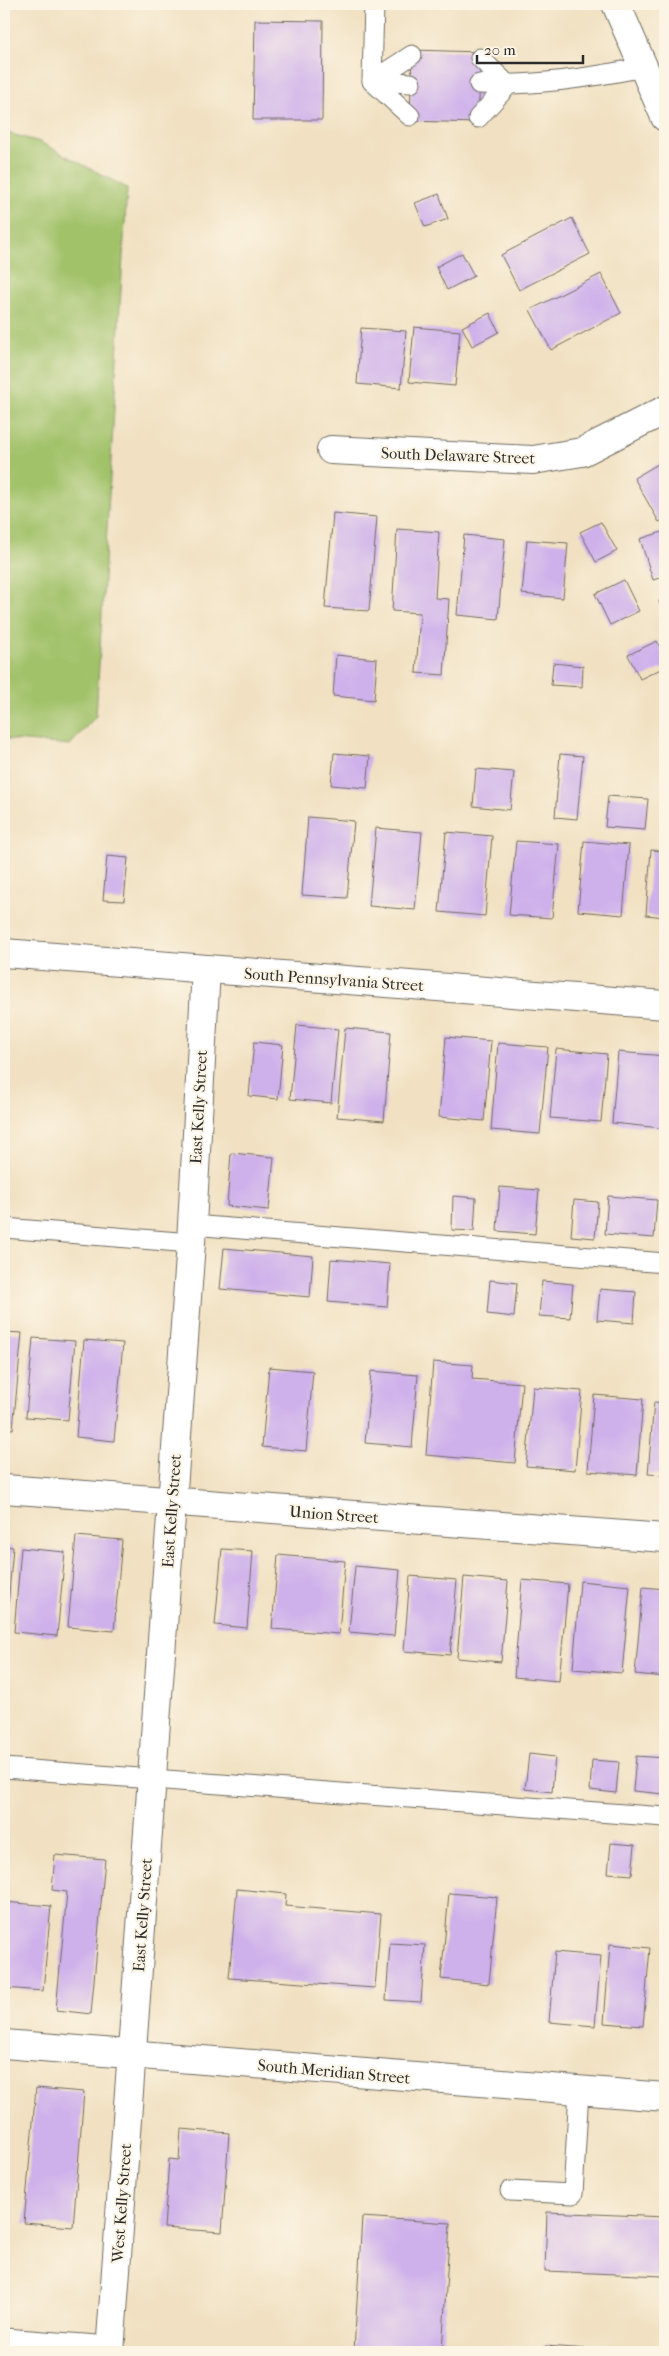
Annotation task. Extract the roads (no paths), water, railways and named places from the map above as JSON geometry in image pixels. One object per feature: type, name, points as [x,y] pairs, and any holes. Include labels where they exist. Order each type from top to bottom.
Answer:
[{"type":"street","points":[[616,4],[665,117]]},
{"type":"street","name":"South Delaware Street","points":[[331,450],[533,460],[582,452],[665,410]]},
{"type":"street","name":"South Pennsylvania Street","points":[[4,953],[665,1004]]},
{"type":"street","name":"East Kelly Street","points":[[131,2054],[191,1234],[206,969]]},
{"type":"street","name":"Union Street","points":[[4,1489],[665,1538]]},
{"type":"street","name":"South Meridian Street","points":[[4,2044],[665,2097]]},
{"type":"street","name":"West Kelly Street","points":[[110,2349],[131,2054]]},
{"type":"lane","points":[[374,4],[372,81],[410,116]]},
{"type":"lane","points":[[372,81],[412,55]]},
{"type":"lane","points":[[480,58],[508,85]]},
{"type":"lane","points":[[480,84],[508,85],[566,81],[644,67]]},
{"type":"lane","points":[[372,81],[411,83]]},
{"type":"lane","points":[[478,118],[508,85]]},
{"type":"lane","points":[[4,1228],[191,1234],[665,1263]]},
{"type":"lane","points":[[4,1768],[665,1817]]},
{"type":"lane","points":[[510,2191],[573,2194],[579,2090]]},
{"type":"lane","points":[[4,2338],[110,2349]]}]
